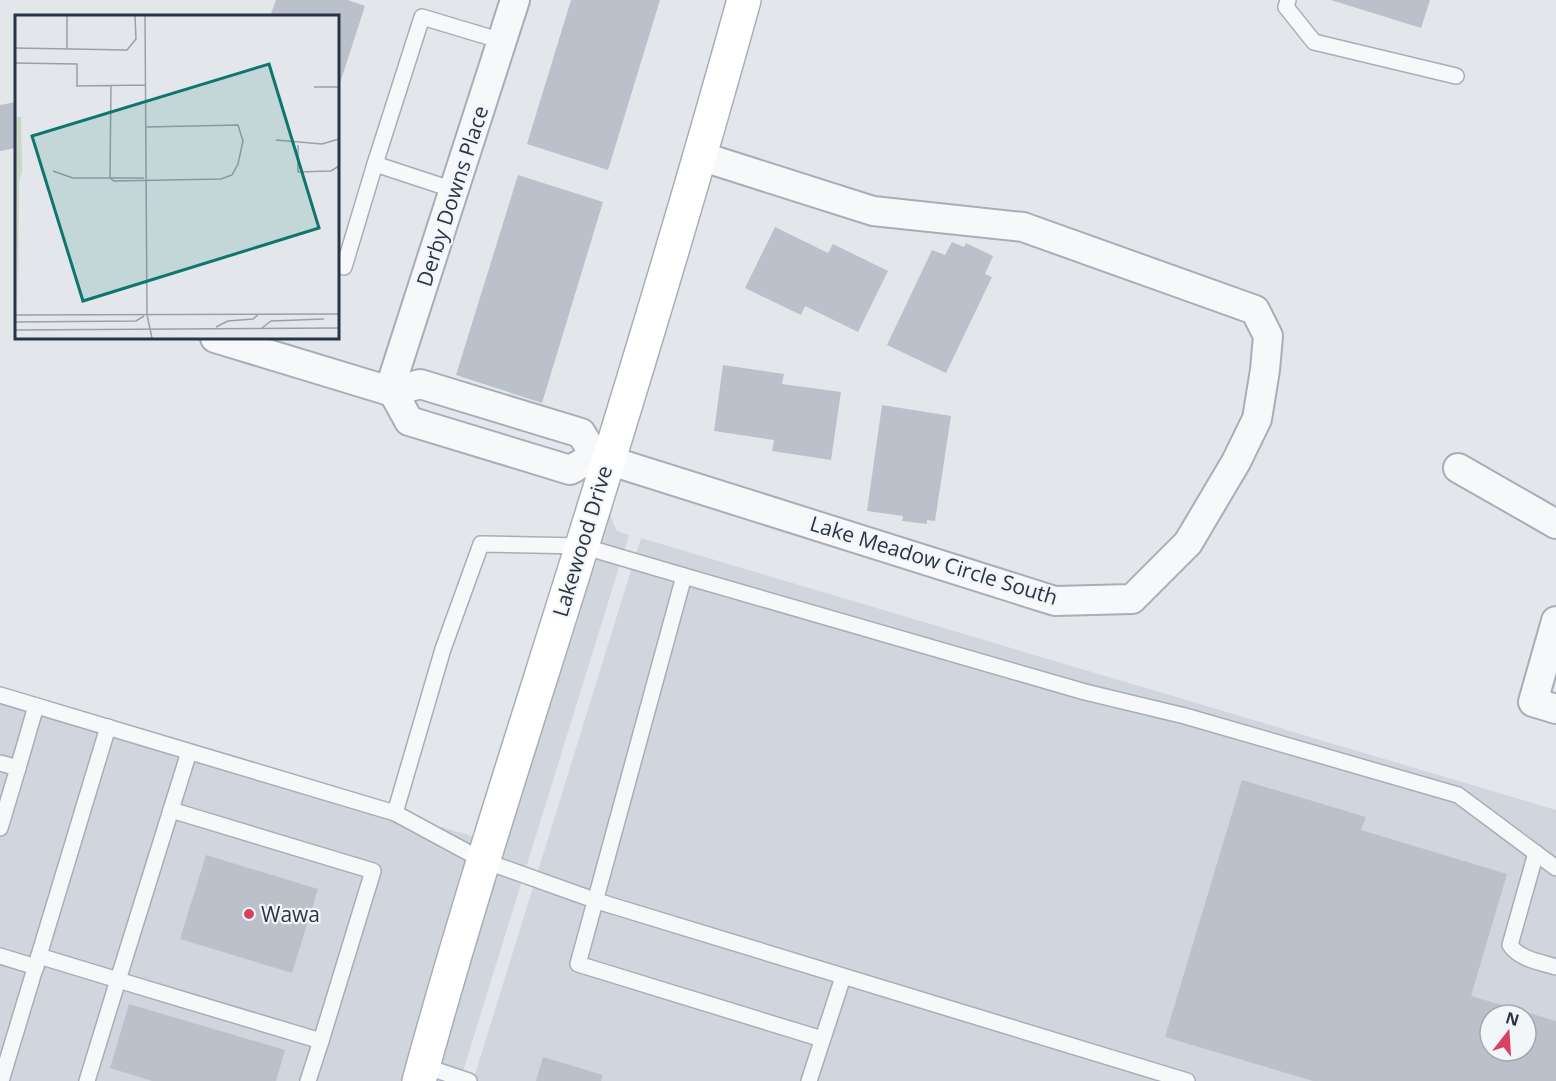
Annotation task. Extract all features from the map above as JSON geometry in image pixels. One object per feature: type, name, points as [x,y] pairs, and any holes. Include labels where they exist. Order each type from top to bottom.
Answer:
[{"type":"street","name":"Derby Downs Place","points":[[391,392],[515,0]]},
{"type":"street","name":"Lakewood Drive","points":[[421,1074],[482,860],[582,546],[601,458],[700,156],[744,0]]},
{"type":"street","name":"Lake Meadow Circle South","points":[[601,458],[1055,601],[1132,599],[1188,543],[1236,462],[1257,419],[1268,336],[1255,310],[1023,227],[873,211],[700,156]]},
{"type":"street","points":[[218,339],[391,392],[420,384],[580,433],[601,458],[570,470],[409,421],[391,392]]},
{"type":"street","points":[[1458,468],[1556,524]]},
{"type":"street","points":[[1556,621],[1533,702],[1556,709]]},
{"type":"lane","points":[[1288,0],[1286,7],[1314,42],[1456,76]]},
{"type":"lane","points":[[344,267],[422,17],[502,41]]},
{"type":"lane","points":[[375,164],[454,190]]},
{"type":"lane","points":[[395,813],[443,649],[481,544],[582,546],[1085,692],[1185,716],[1458,795],[1556,868]]},
{"type":"lane","points":[[684,576],[578,964],[822,1039]]},
{"type":"lane","points":[[0,695],[395,813],[482,860],[597,900],[1187,1081]]},
{"type":"lane","points":[[0,828],[36,706]]},
{"type":"lane","points":[[2,1081],[108,727]]},
{"type":"lane","points":[[87,1081],[189,752]]},
{"type":"lane","points":[[0,763],[18,768]]},
{"type":"lane","points":[[171,810],[373,871],[308,1081]]},
{"type":"lane","points":[[1536,853],[1510,945],[1528,959],[1556,967]]},
{"type":"lane","points":[[0,956],[38,961],[118,980],[321,1041]]},
{"type":"lane","points":[[809,1081],[843,977]]},
{"type":"lane","points":[[421,1074],[469,1081]]},
{"type":"shaded area","points":[[607,508],[617,531],[629,535],[460,1081],[435,1081],[486,895]]},
{"type":"shaded area","points":[[641,538],[1556,810],[1556,1081],[473,1081]]},
{"type":"shaded area","points":[[0,696],[475,837],[405,1081],[0,1081]]},
{"type":"building","points":[[276,0],[348,0],[365,6],[339,86],[339,15],[270,15]]},
{"type":"building","points":[[571,0],[660,0],[608,170],[527,144]]},
{"type":"building","points":[[1331,0],[1430,0],[1421,28]]},
{"type":"building","points":[[15,102],[15,148],[0,151],[0,105]]},
{"type":"building","points":[[518,175],[603,202],[542,403],[456,375]]},
{"type":"building","points":[[775,227],[828,253],[833,244],[888,271],[858,332],[805,306],[801,315],[745,288]]},
{"type":"building","points":[[952,242],[964,247],[966,243],[993,256],[985,274],[992,277],[946,373],[887,345],[932,250],[945,255]]},
{"type":"building","points":[[723,365],[784,374],[782,384],[841,392],[831,460],[772,451],[774,440],[714,431]]},
{"type":"building","points":[[882,405],[951,416],[935,521],[927,520],[927,524],[902,521],[903,516],[867,511]]},
{"type":"building","points":[[1242,780],[1366,817],[1361,830],[1507,874],[1471,996],[1495,1003],[1478,1003],[1478,1063],[1538,1063],[1538,1016],[1556,1021],[1556,1081],[1313,1081],[1165,1037]]},
{"type":"building","name":"Wawa","points":[[206,855],[318,889],[292,973],[180,939]]},
{"type":"building","points":[[129,1004],[285,1050],[276,1081],[152,1081],[110,1068]]},
{"type":"building","points":[[543,1057],[603,1075],[601,1081],[536,1081]]},
{"type":"place","name":"Wawa","points":[[249,914]]}]
